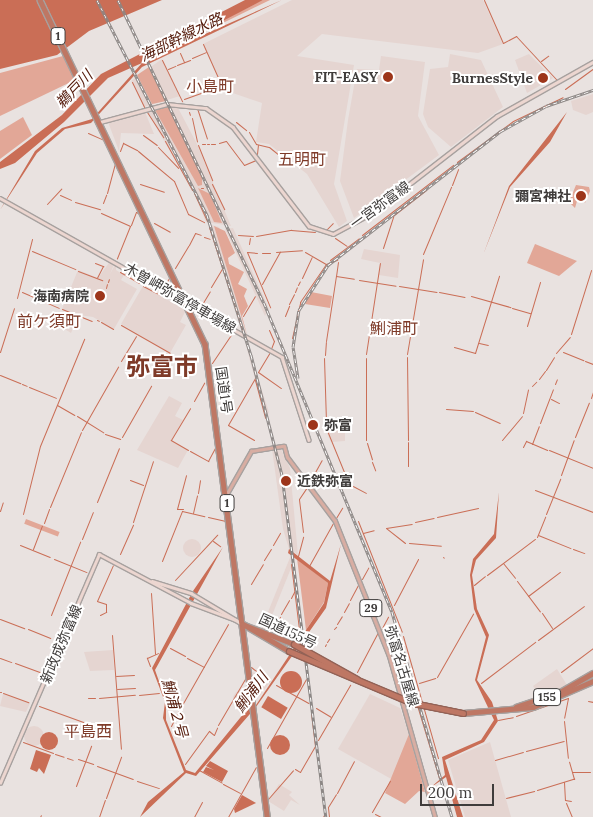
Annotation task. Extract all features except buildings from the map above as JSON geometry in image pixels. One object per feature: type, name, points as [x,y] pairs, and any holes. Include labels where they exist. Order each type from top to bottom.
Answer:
[{"type":"highway","name":"国道1号","points":[[40,0],[190,304],[207,349],[267,817]]},
{"type":"highway","name":"国道155号","points":[[242,624],[263,629],[367,685]]},
{"type":"highway","name":"国道155号","points":[[242,624],[267,640],[367,685],[413,703],[463,713],[495,712],[544,704],[593,680]]},
{"type":"highway","name":"国道155号","points":[[495,712],[546,698],[593,673]]},
{"type":"main road","name":"一宮弥富線","points":[[100,122],[167,104],[208,109],[233,127],[309,226],[333,234],[372,213],[497,116],[593,62]]},
{"type":"main road","name":"木曽岬弥富停車場線","points":[[3,199],[282,357],[309,440]]},
{"type":"main road","name":"弥富名古屋線","points":[[226,495],[251,451],[284,446],[288,457],[335,521],[389,656],[435,817]]},
{"type":"main road","name":"新政成弥富線","points":[[0,783],[1,776],[99,554],[189,602],[236,620]]},
{"type":"main road","name":"新政成弥富線","points":[[148,580],[193,594],[242,624]]},
{"type":"shaded area","points":[[263,0],[270,0],[164,52],[164,48]]},
{"type":"shaded area","points":[[292,0],[483,0],[503,44],[478,53],[322,34],[297,56],[354,65],[334,184],[347,221],[339,227],[307,174],[269,144],[256,142],[262,103],[224,90],[203,44]]},
{"type":"shaded area","points":[[450,54],[481,60],[503,107],[451,147],[428,127],[423,114],[430,69],[448,67]]},
{"type":"shaded area","points":[[529,54],[553,78],[527,93],[515,60]]},
{"type":"shaded area","points":[[63,56],[75,80],[0,116],[0,73]]},
{"type":"shaded area","points":[[381,56],[425,62],[418,116],[439,155],[354,218],[340,181],[348,120],[357,69],[379,70]]},
{"type":"shaded area","points":[[162,59],[180,96],[144,107],[131,81]]},
{"type":"shaded area","points":[[149,67],[166,101],[152,104],[137,75]]},
{"type":"shaded area","points":[[593,94],[593,112],[586,115],[573,110],[571,101]]},
{"type":"shaded area","points":[[168,106],[202,175],[202,185],[198,186],[155,110]]},
{"type":"shaded area","points":[[177,106],[197,144],[231,226],[206,222],[193,190],[147,112]]},
{"type":"shaded area","points":[[145,112],[154,134],[121,133],[119,151],[108,122]]},
{"type":"shaded area","points":[[23,117],[32,135],[0,159],[0,131]]},
{"type":"shaded area","points":[[576,185],[589,187],[590,191],[585,203],[580,191],[575,208],[569,202]]},
{"type":"shaded area","points":[[198,188],[210,194],[222,223],[214,222]]},
{"type":"shaded area","points":[[211,225],[219,227],[247,335],[243,333]]},
{"type":"shaded area","points":[[214,226],[225,231],[235,253],[228,258],[229,264],[244,272],[238,284],[247,289],[244,296],[248,306],[242,316],[247,335]]},
{"type":"shaded area","points":[[233,228],[269,309],[265,316],[225,229]]},
{"type":"shaded area","points":[[535,244],[577,261],[559,276],[527,263]]},
{"type":"shaded area","points":[[364,249],[400,255],[398,278],[379,275],[380,263],[361,259]]},
{"type":"shaded area","name":"海南病院","points":[[111,260],[115,262],[110,274],[116,263],[116,270],[124,275],[121,280],[137,289],[114,329],[93,317],[79,315],[71,333],[63,328],[69,312],[62,309],[78,270],[98,278]]},
{"type":"shaded area","points":[[143,286],[186,310],[180,322],[186,325],[170,353],[121,324]]},
{"type":"shaded area","points":[[311,292],[332,296],[330,308],[305,304]]},
{"type":"shaded area","points":[[244,336],[269,412],[266,418],[250,361]]},
{"type":"shaded area","points":[[169,396],[182,403],[175,416],[183,420],[171,441],[188,450],[178,468],[137,450]]},
{"type":"shaded area","points":[[323,424],[345,424],[345,441],[331,442]]},
{"type":"shaded area","points":[[272,449],[281,449],[290,468],[298,555],[289,549],[283,529]]},
{"type":"shaded area","points":[[26,519],[60,532],[58,537],[24,524]]},
{"type":"shaded area","points":[[192,539],[198,542],[201,548],[198,554],[192,557],[186,554],[183,548],[186,542]]},
{"type":"shaded area","points":[[291,555],[296,557],[265,633],[260,631]]},
{"type":"shaded area","points":[[297,558],[328,583],[324,602],[306,630]]},
{"type":"shaded area","points":[[113,650],[114,670],[90,671],[84,652]]},
{"type":"shaded area","points":[[557,669],[567,685],[541,697],[533,686]]},
{"type":"shaded area","points":[[251,671],[270,682],[255,702]]},
{"type":"shaded area","points":[[242,690],[248,693],[251,699],[248,705],[242,708],[236,705],[233,699],[236,693]]},
{"type":"shaded area","points":[[3,694],[30,703],[26,712],[0,706]]},
{"type":"shaded area","points":[[370,694],[400,708],[409,734],[393,780],[338,749]]},
{"type":"shaded area","points":[[34,726],[41,729],[44,736],[41,743],[34,746],[27,743],[24,736],[27,729]]},
{"type":"shaded area","points":[[409,734],[425,792],[419,791],[405,804],[385,793]]},
{"type":"shaded area","points":[[490,742],[511,817],[465,817],[448,760]]},
{"type":"shaded area","points":[[279,784],[292,792],[289,795],[300,805],[291,800],[284,811],[268,801]]},
{"type":"water","points":[[0,0],[162,0],[89,31],[57,55],[0,69]]},
{"type":"water","name":"海部幹線水路","points":[[245,0],[263,0],[153,57],[282,0],[142,67],[91,123],[65,129],[37,153],[0,210],[35,151],[62,128],[92,119],[142,63],[108,78],[64,122],[15,163],[0,169],[0,162],[62,115],[101,74]]},
{"type":"water","points":[[567,112],[550,142],[510,187],[483,255],[509,186]]},
{"type":"water","points":[[499,492],[496,538],[476,560],[472,575],[477,609],[489,635],[477,680],[492,702],[498,721],[484,742],[445,760],[463,817],[457,817],[446,777],[430,788],[445,775],[442,757],[481,740],[494,720],[475,680],[486,637],[474,609],[470,575],[473,559],[494,534]]},
{"type":"water","points":[[341,544],[326,608],[256,707],[196,776],[186,773],[140,817],[148,802],[184,772],[163,718],[165,702],[152,668],[193,591],[223,547],[155,670],[166,701],[166,720],[186,770],[195,773],[249,707],[256,705],[324,603],[328,583],[288,553],[289,549],[330,581]]},
{"type":"water","points":[[291,671],[299,674],[302,682],[299,690],[291,693],[283,690],[280,682],[283,674]]},
{"type":"water","points":[[268,696],[288,708],[281,719],[261,707]]},
{"type":"water","points":[[49,732],[55,735],[58,741],[55,747],[49,750],[43,747],[40,741],[43,735]]},
{"type":"water","points":[[280,735],[287,738],[290,745],[287,752],[280,755],[273,752],[270,745],[273,738]]},
{"type":"water","points":[[36,750],[51,755],[44,774],[39,768],[37,772],[30,769]]},
{"type":"water","points":[[210,761],[228,771],[222,782],[203,772],[206,767],[214,770],[206,766]]},
{"type":"water","points":[[242,795],[256,803],[235,813],[234,809]]},
{"type":"waterway","points":[[484,0],[503,43],[516,36],[556,79]]},
{"type":"waterway","name":"海部幹線水路","points":[[203,44],[224,91]]},
{"type":"waterway","points":[[192,58],[206,52]]},
{"type":"waterway","name":"海部幹線水路","points":[[180,53],[184,62]]},
{"type":"waterway","points":[[541,61],[548,56]]},
{"type":"waterway","name":"海部幹線水路","points":[[162,60],[182,101]]},
{"type":"waterway","points":[[177,65],[190,60]]},
{"type":"waterway","points":[[168,69],[175,66]]},
{"type":"waterway","points":[[565,89],[593,69]]},
{"type":"waterway","points":[[132,82],[144,107]]},
{"type":"waterway","points":[[206,91],[220,85]]},
{"type":"waterway","points":[[184,99],[203,92]]},
{"type":"waterway","points":[[457,162],[513,121],[563,97]]},
{"type":"waterway","points":[[197,108],[207,138]]},
{"type":"waterway","points":[[147,112],[163,137]]},
{"type":"waterway","points":[[192,118],[197,141]]},
{"type":"waterway","points":[[236,122],[246,130]]},
{"type":"waterway","points":[[249,132],[256,144],[269,147],[284,159]]},
{"type":"waterway","points":[[88,133],[104,140]]},
{"type":"waterway","points":[[143,135],[157,145]]},
{"type":"waterway","points":[[165,141],[192,190]]},
{"type":"waterway","points":[[219,143],[226,141],[244,165],[256,160]]},
{"type":"waterway","points":[[120,151],[123,143],[137,150]]},
{"type":"waterway","points":[[198,145],[212,180]]},
{"type":"waterway","points":[[257,154],[258,145]]},
{"type":"waterway","points":[[158,147],[178,168]]},
{"type":"waterway","points":[[138,151],[174,181],[188,214],[204,222]]},
{"type":"waterway","points":[[107,193],[115,164]]},
{"type":"waterway","points":[[362,235],[453,165]]},
{"type":"waterway","points":[[452,185],[458,169]]},
{"type":"waterway","points":[[140,184],[164,192]]},
{"type":"waterway","points":[[212,184],[224,209]]},
{"type":"waterway","points":[[423,254],[451,187]]},
{"type":"waterway","points":[[47,204],[61,189]]},
{"type":"waterway","points":[[383,248],[394,215],[426,190]]},
{"type":"waterway","points":[[194,193],[207,221]]},
{"type":"waterway","points":[[60,195],[71,200]]},
{"type":"waterway","points":[[103,203],[106,195]]},
{"type":"waterway","points":[[75,202],[100,209]]},
{"type":"waterway","points":[[131,225],[136,212],[140,214]]},
{"type":"waterway","points":[[101,213],[130,226],[117,259]]},
{"type":"waterway","points":[[154,223],[170,232]]},
{"type":"waterway","points":[[325,231],[333,223]]},
{"type":"waterway","points":[[209,227],[243,332]]},
{"type":"waterway","points":[[256,236],[291,230],[315,232]]},
{"type":"waterway","points":[[189,245],[195,233],[201,235]]},
{"type":"waterway","points":[[238,235],[253,236]]},
{"type":"waterway","points":[[204,237],[210,239]]},
{"type":"waterway","points":[[249,244],[250,238]]},
{"type":"waterway","points":[[335,238],[347,246]]},
{"type":"waterway","points":[[330,260],[359,238]]},
{"type":"waterway","points":[[17,298],[32,239]]},
{"type":"waterway","points":[[175,268],[188,246]]},
{"type":"waterway","points":[[276,252],[302,250]]},
{"type":"waterway","points":[[32,251],[75,269]]},
{"type":"waterway","points":[[257,253],[247,252],[270,307]]},
{"type":"waterway","points":[[262,284],[280,252]]},
{"type":"waterway","points":[[305,252],[326,264],[337,260]]},
{"type":"waterway","points":[[262,253],[270,253]]},
{"type":"waterway","points":[[302,278],[312,257]]},
{"type":"waterway","points":[[407,354],[423,259]]},
{"type":"waterway","points":[[338,262],[336,276],[354,279]]},
{"type":"waterway","points":[[95,263],[103,266],[97,278]]},
{"type":"waterway","points":[[366,354],[380,263]]},
{"type":"waterway","points":[[292,338],[300,302],[326,264]]},
{"type":"waterway","points":[[211,287],[222,269]]},
{"type":"waterway","points":[[571,334],[591,270]]},
{"type":"waterway","points":[[78,271],[102,280]]},
{"type":"waterway","points":[[120,272],[139,283]]},
{"type":"waterway","points":[[164,287],[170,276]]},
{"type":"waterway","points":[[326,341],[336,276]]},
{"type":"waterway","points":[[454,347],[475,353],[499,276]]},
{"type":"waterway","points":[[359,280],[396,286]]},
{"type":"waterway","points":[[298,285],[300,281]]},
{"type":"waterway","points":[[527,326],[540,282]]},
{"type":"waterway","points":[[106,288],[107,284]]},
{"type":"waterway","points":[[143,286],[160,295],[162,291]]},
{"type":"waterway","points":[[399,286],[437,292]]},
{"type":"waterway","points":[[295,292],[297,287]]},
{"type":"waterway","points":[[201,306],[210,291]]},
{"type":"waterway","points":[[22,292],[59,308]]},
{"type":"waterway","points":[[439,292],[465,297]]},
{"type":"waterway","points":[[289,304],[294,294]]},
{"type":"waterway","points":[[243,316],[255,296]]},
{"type":"waterway","points":[[471,296],[510,307]]},
{"type":"waterway","points":[[285,316],[289,306]]},
{"type":"waterway","points":[[0,352],[14,308]]},
{"type":"waterway","points":[[512,308],[530,313]]},
{"type":"waterway","points":[[62,309],[92,321]]},
{"type":"waterway","points":[[101,322],[113,329]]},
{"type":"waterway","points":[[121,325],[170,353]]},
{"type":"waterway","points":[[269,330],[274,341],[271,349]]},
{"type":"waterway","points":[[212,363],[233,332]]},
{"type":"waterway","points":[[121,361],[136,336]]},
{"type":"waterway","points":[[556,353],[570,337]]},
{"type":"waterway","points":[[23,514],[40,446],[84,339]]},
{"type":"waterway","points":[[325,355],[326,342]]},
{"type":"waterway","points":[[479,343],[488,345]]},
{"type":"waterway","points":[[270,352],[258,372],[281,388]]},
{"type":"waterway","points":[[563,352],[583,360]]},
{"type":"waterway","points":[[407,357],[408,440]]},
{"type":"waterway","points":[[546,370],[554,357]]},
{"type":"waterway","points":[[324,358],[326,422]]},
{"type":"waterway","points":[[366,358],[366,440]]},
{"type":"waterway","points":[[585,361],[593,364]]},
{"type":"waterway","points":[[82,430],[118,367]]},
{"type":"waterway","points":[[539,379],[545,371]]},
{"type":"waterway","points":[[0,375],[20,383]]},
{"type":"waterway","points":[[254,440],[228,425],[255,378]]},
{"type":"waterway","points":[[555,384],[557,379]]},
{"type":"waterway","points":[[255,380],[265,418]]},
{"type":"waterway","points":[[532,386],[536,382]]},
{"type":"waterway","points":[[194,401],[204,383]]},
{"type":"waterway","points":[[22,384],[27,386]]},
{"type":"waterway","points":[[122,437],[151,386]]},
{"type":"waterway","points":[[29,387],[56,398]]},
{"type":"waterway","points":[[540,423],[553,389]]},
{"type":"waterway","points":[[523,413],[528,390]]},
{"type":"waterway","points":[[591,398],[593,392]]},
{"type":"waterway","points":[[551,399],[559,403]]},
{"type":"waterway","points":[[575,437],[589,403]]},
{"type":"waterway","points":[[57,405],[74,415]]},
{"type":"waterway","points":[[188,450],[171,440],[190,408]]},
{"type":"waterway","points":[[446,409],[473,411]]},
{"type":"waterway","points":[[475,412],[500,423]]},
{"type":"waterway","points":[[77,416],[103,432]]},
{"type":"waterway","points":[[502,440],[522,416]]},
{"type":"waterway","points":[[532,444],[539,426]]},
{"type":"waterway","points":[[326,428],[349,484],[366,493]]},
{"type":"waterway","points":[[50,507],[81,432]]},
{"type":"waterway","points":[[105,434],[120,439]]},
{"type":"waterway","points":[[561,475],[574,440]]},
{"type":"waterway","points":[[523,447],[526,441],[547,450]]},
{"type":"waterway","points":[[408,442],[408,466]]},
{"type":"waterway","points":[[367,443],[372,459]]},
{"type":"waterway","points":[[190,451],[208,461],[216,446]]},
{"type":"waterway","points":[[97,502],[119,448]]},
{"type":"waterway","points":[[549,450],[593,468]]},
{"type":"waterway","points":[[309,483],[322,460]]},
{"type":"waterway","points":[[133,522],[153,461]]},
{"type":"waterway","points":[[372,462],[375,470]]},
{"type":"waterway","points":[[183,509],[177,509],[186,475]]},
{"type":"waterway","points":[[546,514],[560,479]]},
{"type":"waterway","points":[[130,480],[143,485]]},
{"type":"waterway","points":[[198,493],[200,480]]},
{"type":"waterway","points":[[303,532],[299,499],[307,487]]},
{"type":"waterway","points":[[535,490],[593,512]]},
{"type":"waterway","points":[[193,513],[197,495]]},
{"type":"waterway","points":[[0,511],[3,502]]},
{"type":"waterway","points":[[336,518],[342,508]]},
{"type":"waterway","points":[[437,517],[478,508]]},
{"type":"waterway","points":[[44,523],[49,509]]},
{"type":"waterway","points":[[162,561],[182,511],[204,516]]},
{"type":"waterway","points":[[82,539],[93,512]]},
{"type":"waterway","points":[[208,517],[226,521]]},
{"type":"waterway","points":[[537,537],[545,517]]},
{"type":"waterway","points":[[415,522],[434,518]]},
{"type":"waterway","points":[[358,521],[402,632]]},
{"type":"waterway","points":[[309,566],[333,523]]},
{"type":"waterway","points":[[405,543],[386,528],[412,524]]},
{"type":"waterway","points":[[120,554],[133,525]]},
{"type":"waterway","points":[[33,549],[42,526]]},
{"type":"waterway","points":[[363,533],[374,530]]},
{"type":"waterway","points":[[273,545],[280,533]]},
{"type":"waterway","points":[[175,580],[217,535]]},
{"type":"waterway","points":[[538,535],[571,548]]},
{"type":"waterway","points":[[298,556],[303,537]]},
{"type":"waterway","points":[[487,575],[535,539]]},
{"type":"waterway","points":[[213,541],[220,546]]},
{"type":"waterway","points":[[51,615],[80,542]]},
{"type":"waterway","points":[[409,543],[441,546]]},
{"type":"waterway","points":[[20,545],[50,557]]},
{"type":"waterway","points":[[264,560],[271,549]]},
{"type":"waterway","points":[[573,549],[584,553]]},
{"type":"waterway","points":[[54,559],[86,572]]},
{"type":"waterway","points":[[394,605],[418,559]]},
{"type":"waterway","points":[[503,563],[515,578]]},
{"type":"waterway","points":[[251,584],[263,564]]},
{"type":"waterway","points":[[291,564],[300,637]]},
{"type":"waterway","points":[[100,615],[106,612],[106,604],[97,601],[113,565]]},
{"type":"waterway","points":[[362,579],[368,568]]},
{"type":"waterway","points":[[528,596],[560,572]]},
{"type":"waterway","points":[[474,585],[485,576]]},
{"type":"waterway","points":[[517,581],[540,611]]},
{"type":"waterway","points":[[350,600],[358,585]]},
{"type":"waterway","points":[[291,598],[294,592]]},
{"type":"waterway","points":[[151,593],[155,654]]},
{"type":"waterway","points":[[281,614],[289,600]]},
{"type":"waterway","points":[[344,612],[349,603]]},
{"type":"waterway","points":[[538,640],[584,606]]},
{"type":"waterway","points":[[542,613],[552,628]]},
{"type":"waterway","points":[[437,677],[473,614]]},
{"type":"waterway","points":[[337,624],[342,616]]},
{"type":"waterway","points":[[273,629],[280,617]]},
{"type":"waterway","points":[[381,630],[388,617]]},
{"type":"waterway","points":[[0,619],[24,628]]},
{"type":"waterway","name":"鯏浦２号","points":[[182,705],[228,624]]},
{"type":"waterway","points":[[28,629],[50,638]]},
{"type":"waterway","points":[[357,672],[378,632]]},
{"type":"waterway","points":[[112,635],[121,749]]},
{"type":"waterway","points":[[403,636],[438,758]]},
{"type":"waterway","points":[[481,683],[535,642]]},
{"type":"waterway","points":[[399,644],[416,701]]},
{"type":"waterway","points":[[170,648],[185,656]]},
{"type":"waterway","points":[[561,672],[593,648]]},
{"type":"waterway","points":[[150,666],[147,658],[158,653]]},
{"type":"waterway","points":[[0,658],[11,662]]},
{"type":"waterway","points":[[187,658],[204,667]]},
{"type":"waterway","points":[[15,663],[42,673]]},
{"type":"waterway","name":"鯏浦川","points":[[251,667],[269,681]]},
{"type":"waterway","points":[[402,677],[406,669]]},
{"type":"waterway","points":[[116,676],[134,675]]},
{"type":"waterway","name":"鯏浦川","points":[[218,725],[246,677]]},
{"type":"waterway","points":[[419,683],[435,678]]},
{"type":"waterway","points":[[267,748],[306,679]]},
{"type":"waterway","name":"鯏浦川","points":[[276,685],[308,703]]},
{"type":"waterway","points":[[318,740],[350,685]]},
{"type":"waterway","points":[[117,689],[135,688]]},
{"type":"waterway","points":[[3,693],[28,702]]},
{"type":"waterway","name":"鯏浦２号","points":[[139,695],[159,693]]},
{"type":"waterway","points":[[99,698],[135,695]]},
{"type":"waterway","points":[[88,698],[95,698]]},
{"type":"waterway","points":[[516,716],[568,698],[564,718]]},
{"type":"waterway","points":[[588,701],[593,702]]},
{"type":"waterway","points":[[417,705],[439,778]]},
{"type":"waterway","points":[[39,706],[83,722]]},
{"type":"waterway","name":"鯏浦２号","points":[[171,726],[181,706]]},
{"type":"waterway","points":[[316,708],[331,717]]},
{"type":"waterway","points":[[295,769],[300,772],[315,746],[311,713]]},
{"type":"waterway","points":[[498,720],[513,717]]},
{"type":"waterway","points":[[564,721],[568,758]]},
{"type":"waterway","points":[[185,764],[209,731],[214,735],[217,728]]},
{"type":"waterway","points":[[526,751],[564,741]]},
{"type":"waterway","points":[[23,742],[53,753]]},
{"type":"waterway","points":[[76,786],[91,746]]},
{"type":"waterway","points":[[495,760],[523,752]]},
{"type":"waterway","points":[[55,754],[64,757]]},
{"type":"waterway","points":[[106,798],[121,757]]},
{"type":"waterway","points":[[67,758],[73,760]]},
{"type":"waterway","points":[[78,759],[93,764]]},
{"type":"waterway","points":[[337,793],[354,761]]},
{"type":"waterway","points":[[537,790],[574,779],[569,762]]},
{"type":"waterway","points":[[97,766],[133,779]]},
{"type":"waterway","points":[[228,817],[256,767]]},
{"type":"waterway","points":[[199,770],[222,783]]},
{"type":"waterway","points":[[268,799],[293,770]]},
{"type":"waterway","points":[[572,772],[590,772]]},
{"type":"waterway","points":[[137,781],[159,788]]},
{"type":"waterway","points":[[372,812],[390,781]]},
{"type":"waterway","points":[[564,782],[565,800],[571,801]]},
{"type":"waterway","points":[[223,784],[240,793]]},
{"type":"waterway","points":[[506,798],[534,791]]},
{"type":"waterway","points":[[329,817],[328,807],[336,794]]},
{"type":"waterway","points":[[99,817],[105,800]]},
{"type":"waterway","points":[[194,817],[202,802]]},
{"type":"waterway","points":[[566,803],[572,817]]},
{"type":"waterway","points":[[375,814],[381,817]]},
{"type":"railway","points":[[97,0],[207,215],[251,355],[282,475],[326,817]]},
{"type":"railway","points":[[118,0],[264,303],[392,612],[452,817]]},
{"type":"railway","points":[[298,378],[293,347],[299,310],[328,265],[501,131],[546,106],[593,90]]},
{"type":"place","name":"FIT-EASY","points":[[388,77]]},
{"type":"place","name":"BurnesStyle","points":[[543,78]]},
{"type":"place","name":"彌宮神社","points":[[581,196]]},
{"type":"place","name":"海南病院","points":[[100,296]]},
{"type":"place","name":"弥富","points":[[313,425]]},
{"type":"place","name":"近鉄弥富","points":[[286,481]]},
{"type":"district","name":"小島町","points":[[210,86]]},
{"type":"district","name":"五明町","points":[[302,159]]},
{"type":"district","name":"前ケ須町","points":[[49,321]]},
{"type":"district","name":"鯏浦町","points":[[394,328]]},
{"type":"district","name":"弥富市","points":[[162,367]]},
{"type":"district","name":"平島西","points":[[88,731]]},
{"type":"water label","name":"鵜戸川","points":[[74,89]]}]
